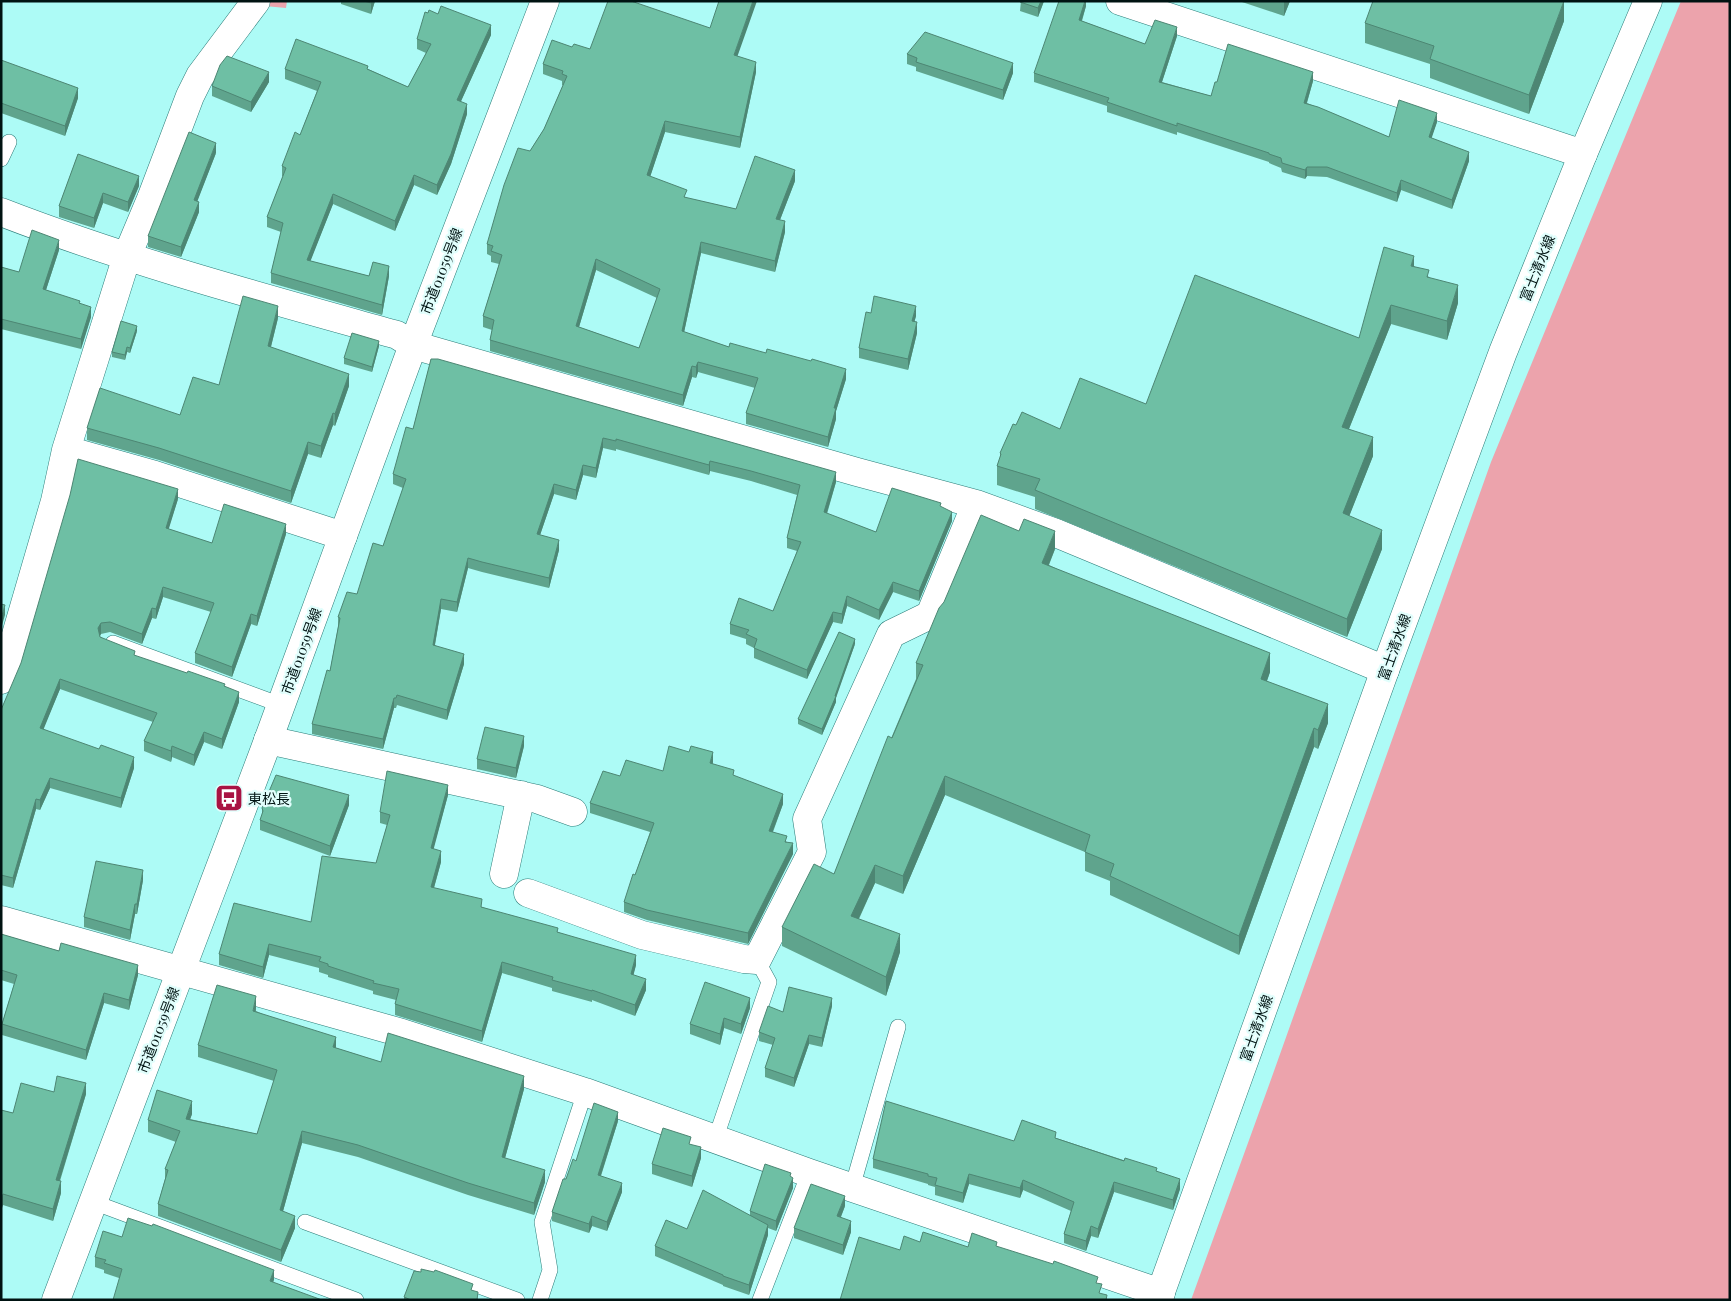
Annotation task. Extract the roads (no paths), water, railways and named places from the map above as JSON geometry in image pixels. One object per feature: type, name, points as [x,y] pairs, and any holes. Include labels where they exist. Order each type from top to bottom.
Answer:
[{"type":"street","points":[[1,680],[6,669],[55,501],[66,450],[127,256],[151,200],[190,96],[200,76],[256,1]]},
{"type":"street","name":"市道01059号線","points":[[56,1300],[268,740],[413,345],[545,1]]},
{"type":"street","points":[[1120,1],[1583,154]]},
{"type":"street","name":"富士清水線","points":[[1160,1296],[1503,352],[1583,154],[1648,1]]},
{"type":"street","points":[[1,212],[127,256],[398,335],[413,345],[976,504],[1056,533],[1386,670]]},
{"type":"street","points":[[66,450],[155,475],[343,536]]},
{"type":"street","points":[[528,893],[642,935],[744,959],[757,960],[812,852],[806,819],[890,634],[930,615],[976,504]]},
{"type":"street","points":[[268,740],[521,795],[573,812]]},
{"type":"street","points":[[504,874],[521,795]]},
{"type":"street","points":[[1,920],[402,1033],[585,1092],[715,1140],[1160,1296]]},
{"type":"lane","points":[[1,159],[9,142]]},
{"type":"lane","points":[[107,641],[281,705]]},
{"type":"lane","points":[[715,1140],[769,982],[757,960]]},
{"type":"lane","points":[[852,1188],[898,1027]]},
{"type":"lane","points":[[540,1300],[550,1270],[542,1222],[585,1092]]},
{"type":"lane","points":[[760,1300],[809,1173]]},
{"type":"lane","points":[[93,1202],[356,1300]]},
{"type":"lane","points":[[305,1222],[517,1300]]},
{"type":"place","name":"東松長","points":[[229,798]]}]
